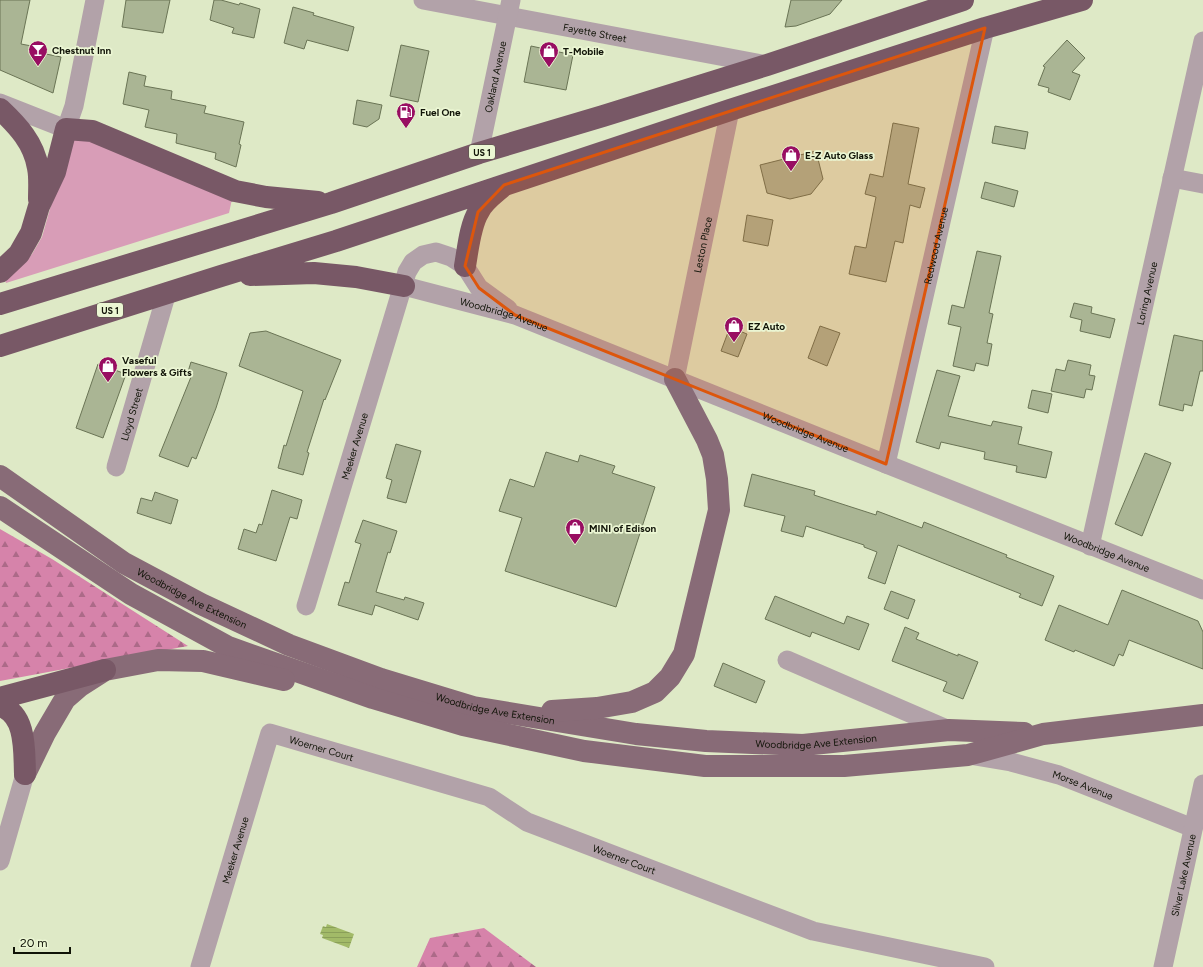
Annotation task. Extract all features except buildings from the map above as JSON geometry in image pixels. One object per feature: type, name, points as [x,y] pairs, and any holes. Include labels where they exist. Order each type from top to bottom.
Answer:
[{"type":"highway","name":"US 1","points":[[0,304],[331,203],[479,153],[767,65],[963,0]]},
{"type":"highway","name":"US 1","points":[[0,346],[167,292],[336,241],[730,110],[986,28],[1082,0]]},
{"type":"highway","points":[[0,110],[15,123],[31,144],[38,168],[39,206]]},
{"type":"highway","points":[[0,272],[19,254],[31,233],[39,206],[54,172],[66,128],[92,131],[235,191],[266,198],[331,203]]},
{"type":"highway","points":[[465,266],[471,233],[478,212],[486,200],[504,185]]},
{"type":"highway","points":[[221,276],[314,273],[356,276],[404,286]]},
{"type":"highway","points":[[0,698],[105,670]]},
{"type":"highway","points":[[0,706],[6,708],[12,713],[20,725],[26,774]]},
{"type":"main road","points":[[473,707],[554,712],[597,708],[632,702],[655,692],[670,677],[684,654],[719,510],[717,479],[713,455],[707,440],[675,379]]},
{"type":"main road","name":"Woodbridge Ave Extension","points":[[0,476],[124,563],[201,604],[289,645],[381,679],[473,707],[636,734],[706,741],[803,745],[949,730],[1043,734]]},
{"type":"main road","name":"Woodbridge Ave Extension","points":[[0,506],[131,594],[228,647],[373,698],[464,725],[584,751],[705,766],[844,766],[968,755],[1043,734],[1203,715]]},
{"type":"main road","points":[[26,774],[45,733],[65,699],[80,686],[105,670],[158,660],[204,661],[373,698]]},
{"type":"street","points":[[0,103],[66,128],[74,106],[95,0]]},
{"type":"street","name":"Fayette Street","points":[[423,0],[509,8],[767,65]]},
{"type":"street","name":"Oakland Avenue","points":[[479,153],[509,8]]},
{"type":"street","name":"Redwood Avenue","points":[[886,464],[986,28]]},
{"type":"street","name":"Loring Avenue","points":[[1090,546],[1203,41]]},
{"type":"street","name":"Leston Place","points":[[675,379],[730,110]]},
{"type":"street","points":[[1172,178],[1203,184]]},
{"type":"street","name":"Meeker Avenue","points":[[306,606],[407,272],[413,262],[423,254],[436,252],[451,257],[465,266]]},
{"type":"street","points":[[465,266],[479,288],[516,315]]},
{"type":"street","name":"Woodbridge Avenue","points":[[404,286],[516,315],[1203,590]]},
{"type":"street","name":"Lloyd Street","points":[[116,467],[167,292]]},
{"type":"street","points":[[787,660],[949,730]]},
{"type":"street","name":"Meeker Avenue","points":[[200,967],[270,733]]},
{"type":"street","name":"Woerner Court","points":[[270,733],[489,797],[527,822],[813,931],[984,967]]},
{"type":"street","name":"Morse Avenue","points":[[968,755],[1011,762],[1059,775],[1193,828]]},
{"type":"street","points":[[0,861],[26,774]]},
{"type":"street","name":"Silver Lake Avenue","points":[[1163,967],[1195,854],[1193,828],[1203,784]]},
{"type":"highlighted area","points":[[985,28],[886,464],[515,315],[479,288],[465,266],[478,212],[504,185]]},
{"type":"shaded area","points":[[78,135],[232,199],[229,213],[6,283],[5,280],[27,260],[42,237],[68,145]]},
{"type":"shaded area","points":[[327,924],[354,934],[349,948],[322,938],[323,935],[320,934],[323,926],[326,927]]},
{"type":"green space","points":[[0,529],[52,559],[188,646],[0,681]]},
{"type":"green space","points":[[484,928],[536,967],[417,967],[430,938]]},
{"type":"place","name":"Chestnut Inn","points":[[38,67]]},
{"type":"place","name":"T-Mobile","points":[[549,68]]},
{"type":"place","name":"Fuel One","points":[[406,129]]},
{"type":"place","name":"E-Z Auto Glass","points":[[791,172]]},
{"type":"place","name":"EZ Auto","points":[[734,343]]},
{"type":"place","name":"Vaseful Flowers & Gifts","points":[[108,383]]},
{"type":"place","name":"MINI of Edison","points":[[575,545]]}]
